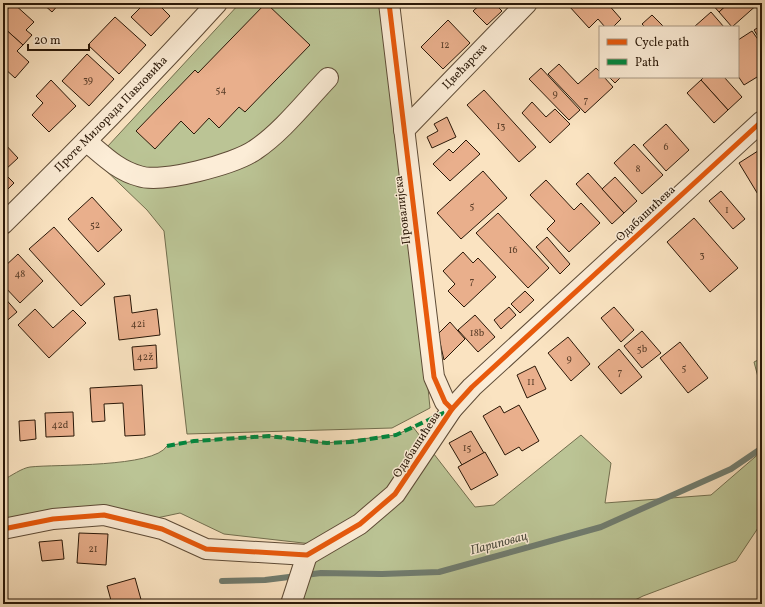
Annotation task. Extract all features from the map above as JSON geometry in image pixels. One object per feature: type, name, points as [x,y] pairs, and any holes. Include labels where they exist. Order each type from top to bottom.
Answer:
[{"type":"street","name":"Проте Милорада Павловића","points":[[3,224],[162,63],[217,3]]},
{"type":"street","name":"Провалијска","points":[[389,3],[434,376],[445,402],[452,409]]},
{"type":"street","name":"Цвећарска","points":[[404,130],[527,3]]},
{"type":"street","points":[[86,141],[112,163],[125,171],[141,177],[171,176],[205,170],[254,151],[268,140],[328,78]]},
{"type":"street","name":"Одабашићева","points":[[306,558],[360,524],[395,494],[452,409],[472,387],[762,120]]},
{"type":"street","points":[[3,529],[11,526],[53,519],[104,515],[162,529],[206,549],[306,558],[289,599]]},
{"type":"green space","points":[[240,3],[381,3],[414,247],[430,408],[392,428],[187,434],[164,231],[147,210],[95,160]]},
{"type":"green space","points":[[762,358],[762,392],[754,362]]},
{"type":"green space","points":[[413,427],[475,507],[494,505],[581,435],[611,463],[605,503],[711,495],[762,451],[762,522],[736,561],[643,596],[627,604],[291,604],[312,544],[224,534],[180,513],[138,522],[3,529],[3,480],[20,470],[30,467],[125,462],[158,453],[167,446],[194,441],[269,436],[327,443],[396,435]]},
{"type":"building","points":[[13,3],[34,22],[26,30],[32,35],[23,45],[3,27],[3,14]]},
{"type":"building","points":[[42,3],[60,3],[52,12]]},
{"type":"building","points":[[145,3],[157,3],[170,16],[151,36],[131,17]]},
{"type":"building","points":[[266,3],[310,45],[245,112],[239,107],[219,128],[209,118],[194,134],[181,121],[155,149],[136,131],[195,70],[198,73]]},
{"type":"building","points":[[482,3],[494,3],[502,11],[487,25],[473,11]]},
{"type":"building","points":[[572,3],[607,3],[621,19],[614,26],[604,26],[598,19],[589,28],[569,6]]},
{"type":"building","points":[[711,3],[729,3],[719,12]]},
{"type":"building","points":[[729,3],[759,3],[733,26],[731,26],[719,12]]},
{"type":"building","points":[[711,12],[723,26],[695,26]]},
{"type":"building","points":[[652,15],[663,26],[644,26],[642,24]]},
{"type":"building","points":[[115,17],[146,45],[119,74],[88,45]]},
{"type":"building","points":[[448,20],[470,43],[443,69],[421,47]]},
{"type":"building","points":[[762,25],[762,43],[754,30]]},
{"type":"building","points":[[3,27],[23,45],[17,51],[29,62],[15,78],[3,67]]},
{"type":"building","points":[[752,31],[762,45],[762,74],[744,85],[739,78],[739,39]]},
{"type":"building","points":[[87,54],[114,79],[89,106],[62,81]]},
{"type":"building","points":[[559,64],[578,84],[596,68],[599,71],[599,78],[605,78],[613,87],[585,113],[548,74]]},
{"type":"building","points":[[541,68],[580,110],[569,120],[529,79]]},
{"type":"building","points":[[3,78],[7,81],[3,86]]},
{"type":"building","points":[[610,78],[620,78],[615,83]]},
{"type":"building","points":[[703,78],[725,78],[742,97],[728,110],[701,80]]},
{"type":"building","points":[[51,80],[76,106],[49,132],[32,115],[43,103],[36,96]]},
{"type":"building","points":[[701,80],[728,110],[714,123],[687,93]]},
{"type":"building","points":[[484,90],[536,147],[519,162],[467,105]]},
{"type":"building","points":[[532,102],[546,117],[555,109],[570,124],[550,143],[522,113]]},
{"type":"building","points":[[447,117],[456,137],[432,148],[427,137],[438,131],[434,124]]},
{"type":"building","points":[[666,124],[689,150],[666,171],[643,145]]},
{"type":"building","points":[[466,140],[480,154],[450,181],[433,164],[449,149],[453,153]]},
{"type":"building","points":[[3,142],[18,158],[5,170],[3,168]]},
{"type":"building","points":[[634,144],[663,175],[642,194],[614,163]]},
{"type":"building","points":[[761,149],[762,151],[762,201],[739,163]]},
{"type":"building","points":[[483,171],[507,198],[461,239],[437,213]]},
{"type":"building","points":[[3,172],[14,183],[3,194]]},
{"type":"building","points":[[588,173],[624,213],[612,224],[576,184]]},
{"type":"building","points":[[615,177],[637,201],[624,213],[602,189]]},
{"type":"building","points":[[546,180],[574,210],[581,203],[600,223],[569,252],[547,229],[555,221],[530,195]]},
{"type":"building","points":[[721,191],[745,219],[733,229],[709,201]]},
{"type":"building","points":[[92,197],[122,230],[98,252],[68,219]]},
{"type":"building","points":[[498,213],[549,268],[528,288],[476,233]]},
{"type":"building","points":[[694,218],[738,268],[710,292],[667,242]]},
{"type":"building","points":[[54,227],[105,284],[81,306],[29,249]]},
{"type":"building","points":[[547,237],[570,264],[560,274],[536,247]]},
{"type":"building","points":[[463,252],[473,263],[478,258],[496,277],[464,307],[448,291],[455,284],[443,271]]},
{"type":"building","points":[[18,254],[43,281],[20,303],[3,285],[3,268]]},
{"type":"building","points":[[525,291],[534,300],[520,313],[511,304]]},
{"type":"building","points":[[130,295],[132,313],[157,309],[160,335],[119,340],[114,297]]},
{"type":"building","points":[[3,296],[17,312],[3,324]]},
{"type":"building","points":[[509,307],[516,315],[501,329],[494,320]]},
{"type":"building","points":[[614,307],[634,330],[621,342],[601,318]]},
{"type":"building","points":[[35,309],[53,328],[73,310],[86,323],[49,358],[18,325]]},
{"type":"building","points":[[475,315],[495,337],[478,352],[458,330]]},
{"type":"building","points":[[450,322],[465,339],[444,360],[438,334]]},
{"type":"building","points":[[642,331],[661,353],[642,368],[624,346]]},
{"type":"building","points":[[568,337],[590,364],[571,381],[548,353]]},
{"type":"building","points":[[680,342],[708,378],[688,393],[660,358]]},
{"type":"building","points":[[156,345],[157,368],[134,370],[132,347]]},
{"type":"building","points":[[619,349],[642,377],[621,394],[598,367]]},
{"type":"building","points":[[535,366],[546,389],[527,398],[517,375]]},
{"type":"building","points":[[142,385],[145,435],[125,436],[123,403],[104,404],[105,421],[92,422],[90,388]]},
{"type":"building","points":[[519,405],[539,441],[522,451],[519,447],[505,455],[483,416],[500,406],[504,413]]},
{"type":"building","points":[[73,412],[74,436],[46,437],[45,413]]},
{"type":"building","points":[[35,420],[36,439],[20,441],[19,421]]},
{"type":"building","points":[[471,431],[484,453],[462,465],[449,443]]},
{"type":"building","points":[[485,452],[498,475],[471,490],[458,467]]},
{"type":"building","points":[[79,533],[108,534],[106,565],[77,563]]},
{"type":"building","points":[[62,540],[64,559],[42,561],[39,542]]},
{"type":"building","points":[[135,578],[142,603],[112,604],[107,586]]},
{"type":"waterway","name":"Париповац","points":[[222,581],[265,580],[321,573],[382,574],[439,572],[601,527],[731,469],[762,448]]},
{"type":"marked path","points":[[167,446],[194,441],[269,436],[327,443],[350,442],[396,435],[450,410]]},
{"type":"cycle path","points":[[389,3],[434,377],[445,402],[452,409]]},
{"type":"cycle path","points":[[3,529],[53,519],[104,515],[162,529],[206,549],[307,555],[360,524],[395,494],[452,409],[472,387],[762,121]]}]
